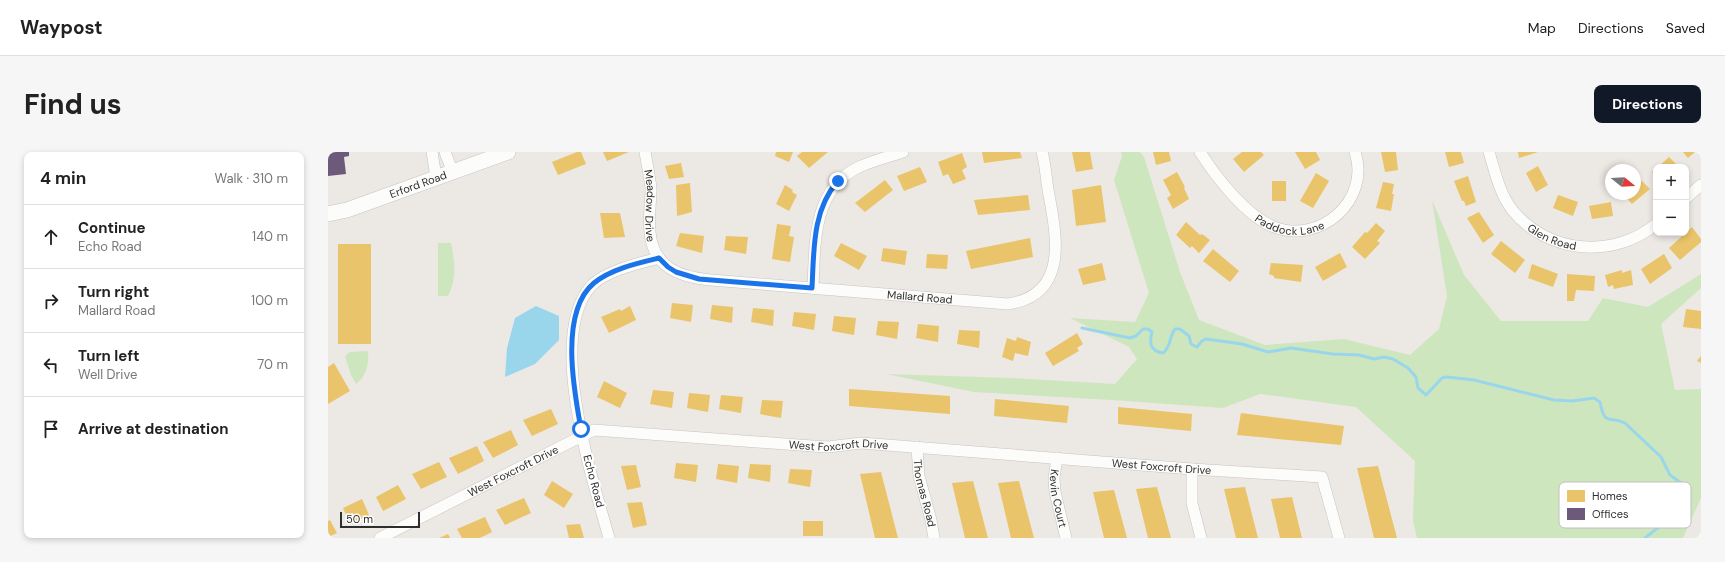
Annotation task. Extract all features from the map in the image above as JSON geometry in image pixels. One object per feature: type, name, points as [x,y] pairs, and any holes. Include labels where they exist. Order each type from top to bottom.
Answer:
[{"type":"street","points":[[432,152],[436,177]]},
{"type":"street","points":[[445,152],[453,173]]},
{"type":"street","name":"Erford Road","points":[[328,214],[347,210],[508,152]]},
{"type":"street","name":"Meadow Drive","points":[[645,152],[651,187],[649,231],[651,244],[659,258]]},
{"type":"street","points":[[812,288],[817,228],[823,203],[829,192],[838,181],[858,168],[904,152]]},
{"type":"street","name":"Mallard Road","points":[[659,258],[668,267],[676,272],[699,279],[1008,304],[1027,299],[1037,293],[1050,278],[1056,254],[1054,228],[1042,152]]},
{"type":"street","name":"Paddock Lane","points":[[1200,152],[1214,172],[1256,217],[1275,227],[1295,231],[1308,230],[1322,225],[1338,215],[1344,208],[1354,190],[1357,177],[1355,152]]},
{"type":"street","name":"Glen Road","points":[[1489,152],[1500,188],[1513,211],[1535,230],[1552,239],[1573,246],[1600,247],[1629,241],[1653,226]]},
{"type":"street","points":[[1689,195],[1701,185]]},
{"type":"street","name":"Echo Road","points":[[609,538],[582,436],[573,379],[572,353],[574,328],[580,304],[586,292],[593,284],[603,277],[659,258]]},
{"type":"street","name":"West Foxcroft Drive","points":[[380,538],[594,430],[828,447],[861,443],[1192,469],[1322,477],[1339,538]]},
{"type":"street","name":"Thomas Road","points":[[918,447],[919,476],[931,520],[934,538]]},
{"type":"street","name":"Kevin Court","points":[[1057,458],[1054,478],[1055,492],[1066,538]]},
{"type":"street","points":[[1192,469],[1192,503],[1201,538]]},
{"type":"green space","points":[[1121,152],[1140,152],[1144,157],[1180,272],[1199,320],[1265,345],[1344,339],[1410,355],[1439,329],[1447,296],[1432,200],[1464,275],[1501,321],[1588,321],[1603,298],[1648,307],[1701,274],[1701,288],[1661,324],[1675,390],[1701,389],[1701,498],[1691,520],[1691,482],[1559,482],[1559,528],[1688,528],[1683,538],[1417,538],[1413,520],[1415,461],[1356,407],[1260,394],[1223,408],[974,392],[886,374],[1011,378],[1115,384],[1137,359],[1129,347],[1070,318],[1135,322],[1149,293],[1114,180],[1122,156]]},
{"type":"green space","points":[[438,243],[451,243],[454,276],[448,296],[438,296]]},
{"type":"green space","points":[[368,351],[368,360],[365,373],[356,384],[351,375],[345,356],[350,352]]},
{"type":"water","points":[[536,306],[559,316],[559,340],[535,364],[505,377],[507,348],[515,318]]},
{"type":"building: Homes","points":[[577,152],[581,152],[586,164],[558,175],[552,162]]},
{"type":"building: Homes","points":[[603,152],[629,152],[607,161]]},
{"type":"building: Homes","points":[[776,152],[793,152],[789,162],[775,156]]},
{"type":"building: Homes","points":[[802,152],[828,152],[809,168],[797,156]]},
{"type":"building: Homes","points":[[982,152],[1020,152],[1022,158],[984,163]]},
{"type":"building: Homes","points":[[1072,152],[1090,152],[1093,169],[1076,172]]},
{"type":"building: Homes","points":[[1153,152],[1169,152],[1171,161],[1156,165]]},
{"type":"building: Homes","points":[[1242,152],[1261,152],[1264,155],[1244,172],[1233,159]]},
{"type":"building: Homes","points":[[1295,152],[1316,152],[1320,160],[1305,169]]},
{"type":"building: Homes","points":[[1381,152],[1396,152],[1398,170],[1385,172]]},
{"type":"building: Homes","points":[[1445,152],[1461,152],[1464,163],[1449,167]]},
{"type":"building: Homes","points":[[1518,152],[1538,152],[1519,158]]},
{"type":"building: Homes","points":[[1683,152],[1695,152],[1688,158]]},
{"type":"building: Homes","points":[[962,153],[967,167],[962,170],[966,179],[953,184],[948,174],[943,176],[938,162]]},
{"type":"building: Homes","points":[[1669,157],[1676,164],[1661,164]]},
{"type":"building: Homes","points":[[681,163],[684,177],[669,179],[665,166]]},
{"type":"building: Homes","points":[[1538,166],[1548,185],[1536,192],[1526,173]]},
{"type":"building: Homes","points":[[920,167],[927,182],[904,191],[897,176]]},
{"type":"building: Homes","points":[[1177,172],[1185,187],[1184,188],[1189,199],[1173,209],[1167,198],[1171,195],[1163,180]]},
{"type":"building: Homes","points":[[1316,173],[1329,181],[1313,208],[1300,201]]},
{"type":"building: Homes","points":[[1468,176],[1476,202],[1466,206],[1464,201],[1462,201],[1454,181]]},
{"type":"building: Homes","points":[[885,180],[893,190],[865,212],[855,203]]},
{"type":"building: Homes","points":[[1641,180],[1650,189],[1641,196]]},
{"type":"building: Homes","points":[[1272,181],[1286,181],[1286,201],[1272,201]]},
{"type":"building: Homes","points":[[1383,182],[1394,184],[1391,211],[1376,208]]},
{"type":"building: Homes","points":[[690,183],[692,212],[677,216],[676,185]]},
{"type":"building: Homes","points":[[785,185],[793,190],[792,192],[797,195],[789,211],[776,204]]},
{"type":"building: Homes","points":[[1101,185],[1106,222],[1076,226],[1072,190]]},
{"type":"building: Homes","points":[[1028,195],[1030,210],[978,215],[974,200]]},
{"type":"building: Homes","points":[[1558,195],[1578,202],[1573,216],[1553,208]]},
{"type":"building: Homes","points":[[1628,200],[1637,200],[1632,204]]},
{"type":"building: Homes","points":[[1611,202],[1613,216],[1592,219],[1589,206]]},
{"type":"building: Homes","points":[[1479,212],[1494,235],[1483,243],[1467,218]]},
{"type":"building: Homes","points":[[600,213],[620,213],[625,237],[604,238]]},
{"type":"building: Homes","points":[[1186,222],[1200,235],[1202,234],[1210,240],[1199,253],[1192,246],[1190,248],[1176,235]]},
{"type":"building: Homes","points":[[1376,223],[1385,231],[1377,241],[1380,243],[1365,259],[1352,247],[1365,232],[1367,233]]},
{"type":"building: Homes","points":[[777,224],[791,226],[789,236],[794,237],[790,262],[772,259]]},
{"type":"building: Homes","points":[[1692,227],[1701,239],[1701,242],[1680,260],[1669,248],[1682,236],[1689,236],[1689,230]]},
{"type":"building: Homes","points":[[680,233],[704,236],[702,253],[676,246]]},
{"type":"building: Homes","points":[[726,236],[748,237],[746,254],[724,250]]},
{"type":"building: Homes","points":[[1030,238],[1033,257],[971,269],[966,251]]},
{"type":"building: Homes","points":[[1501,241],[1525,260],[1515,273],[1491,254]]},
{"type":"building: Homes","points":[[841,243],[867,256],[859,270],[834,256]]},
{"type":"building: Homes","points":[[338,244],[371,244],[371,344],[338,344]]},
{"type":"building: Homes","points":[[883,248],[907,251],[905,265],[881,261]]},
{"type":"building: Homes","points":[[1213,249],[1239,271],[1230,282],[1203,261]]},
{"type":"building: Homes","points":[[1340,253],[1347,267],[1323,281],[1315,267]]},
{"type":"building: Homes","points":[[927,254],[948,255],[947,269],[926,268]]},
{"type":"building: Homes","points":[[1664,254],[1672,268],[1650,284],[1641,269]]},
{"type":"building: Homes","points":[[1102,263],[1106,280],[1083,285],[1078,269]]},
{"type":"building: Homes","points":[[1271,263],[1303,265],[1301,282],[1274,278],[1274,276],[1269,274]]},
{"type":"building: Homes","points":[[1532,264],[1558,274],[1553,287],[1528,278]]},
{"type":"building: Homes","points":[[1622,270],[1622,273],[1631,270],[1633,285],[1614,289],[1613,285],[1608,287],[1605,275]]},
{"type":"building: Homes","points":[[1567,274],[1595,276],[1594,291],[1576,290],[1574,301],[1567,301]]},
{"type":"building: Homes","points":[[672,303],[693,305],[691,322],[670,318]]},
{"type":"building: Homes","points":[[712,305],[733,307],[732,323],[710,319]]},
{"type":"building: Homes","points":[[630,306],[636,320],[609,333],[601,317],[620,309],[621,311]]},
{"type":"building: Homes","points":[[753,308],[774,310],[773,326],[751,322]]},
{"type":"building: Homes","points":[[1686,309],[1701,311],[1701,329],[1683,327]]},
{"type":"building: Homes","points":[[794,312],[816,314],[814,330],[792,326]]},
{"type":"building: Homes","points":[[834,316],[856,318],[854,335],[832,331]]},
{"type":"building: Homes","points":[[878,321],[899,322],[897,339],[876,335]]},
{"type":"building: Homes","points":[[918,324],[939,326],[938,342],[916,338]]},
{"type":"building: Homes","points":[[959,330],[980,331],[979,348],[957,344]]},
{"type":"building: Homes","points":[[1077,333],[1083,344],[1077,348],[1079,351],[1053,366],[1045,353]]},
{"type":"building: Homes","points":[[1017,337],[1031,342],[1028,356],[1015,353],[1013,361],[1002,357],[1007,338],[1016,341]]},
{"type":"building: Homes","points":[[1701,356],[1701,363],[1697,361]]},
{"type":"building: Homes","points":[[334,363],[350,391],[328,404],[328,367]]},
{"type":"building: Homes","points":[[604,381],[627,393],[620,408],[597,397]]},
{"type":"building: Homes","points":[[849,389],[950,396],[950,414],[849,406]]},
{"type":"building: Homes","points":[[653,390],[674,392],[672,408],[650,404]]},
{"type":"building: Homes","points":[[689,393],[710,395],[708,412],[687,408]]},
{"type":"building: Homes","points":[[721,395],[743,397],[741,413],[719,409]]},
{"type":"building: Homes","points":[[995,399],[1069,406],[1067,423],[994,416]]},
{"type":"building: Homes","points":[[762,400],[783,401],[781,418],[760,414]]},
{"type":"building: Homes","points":[[1118,407],[1192,414],[1191,431],[1118,424]]},
{"type":"building: Homes","points":[[551,409],[558,424],[532,436],[523,420]]},
{"type":"building: Homes","points":[[1241,413],[1344,426],[1341,445],[1237,435]]},
{"type":"building: Homes","points":[[511,430],[518,445],[493,458],[483,442]]},
{"type":"building: Homes","points":[[477,446],[484,461],[458,474],[449,458]]},
{"type":"building: Homes","points":[[439,462],[447,477],[421,489],[412,474]]},
{"type":"building: Homes","points":[[676,463],[698,465],[696,482],[674,478]]},
{"type":"building: Homes","points":[[718,464],[739,466],[737,483],[716,479]]},
{"type":"building: Homes","points":[[750,464],[771,465],[770,482],[748,478]]},
{"type":"building: Homes","points":[[636,465],[641,487],[627,490],[621,466]]},
{"type":"building: Homes","points":[[1378,466],[1397,538],[1374,538],[1357,468]]},
{"type":"building: Homes","points":[[790,469],[812,470],[810,487],[788,483]]},
{"type":"building: Homes","points":[[881,472],[898,538],[875,538],[860,474]]},
{"type":"building: Homes","points":[[552,481],[573,494],[564,508],[544,495]]},
{"type":"building: Homes","points":[[973,481],[988,538],[965,538],[952,483]]},
{"type":"building: Homes","points":[[1019,481],[1034,538],[1011,538],[998,483]]},
{"type":"building: Homes","points":[[398,485],[406,499],[383,511],[376,497]]},
{"type":"building: Homes","points":[[1157,487],[1171,538],[1148,538],[1136,489]]},
{"type":"building: Homes","points":[[1245,487],[1258,538],[1236,538],[1224,489]]},
{"type":"building: Homes","points":[[1114,490],[1127,538],[1104,538],[1093,492]]},
{"type":"building: Homes","points":[[1292,497],[1302,538],[1280,538],[1271,499]]},
{"type":"building: Homes","points":[[524,498],[531,513],[505,525],[496,510]]},
{"type":"building: Homes","points":[[362,499],[369,515],[350,524],[343,508]]},
{"type":"building: Homes","points":[[642,502],[647,525],[633,528],[627,503]]},
{"type":"building: Homes","points":[[485,517],[492,532],[480,538],[462,538],[457,529]]},
{"type":"building: Homes","points":[[330,520],[337,533],[328,537],[328,521]]},
{"type":"building: Homes","points":[[803,521],[823,521],[823,536],[803,536]]},
{"type":"building: Homes","points":[[580,524],[584,538],[569,538],[566,525]]},
{"type":"building: Homes","points":[[448,534],[450,538],[439,538]]},
{"type":"building: Offices","points":[[328,152],[349,152],[349,156],[344,157],[346,174],[328,176]]},
{"type":"waterway","points":[[1082,328],[1130,338],[1136,336],[1143,329],[1148,329],[1152,332],[1151,343],[1153,348],[1163,353],[1166,351],[1175,329],[1180,329],[1189,336],[1191,344],[1197,347],[1206,339],[1242,344],[1268,352],[1291,348],[1333,354],[1359,355],[1374,359],[1384,357],[1393,359],[1408,368],[1416,377],[1418,388],[1426,395],[1442,378],[1447,377],[1474,380],[1554,400],[1572,401],[1594,398],[1600,402],[1606,418],[1625,423],[1661,457],[1670,475],[1680,482]]},
{"type":"waterway","points":[[1645,538],[1658,528]]},
{"type":"route","points":[[581,429],[573,379],[572,353],[574,328],[580,304],[586,292],[593,284],[603,277],[659,258],[668,267],[676,272],[699,279],[812,288],[815,245],[820,212],[829,192],[838,181]]}]
